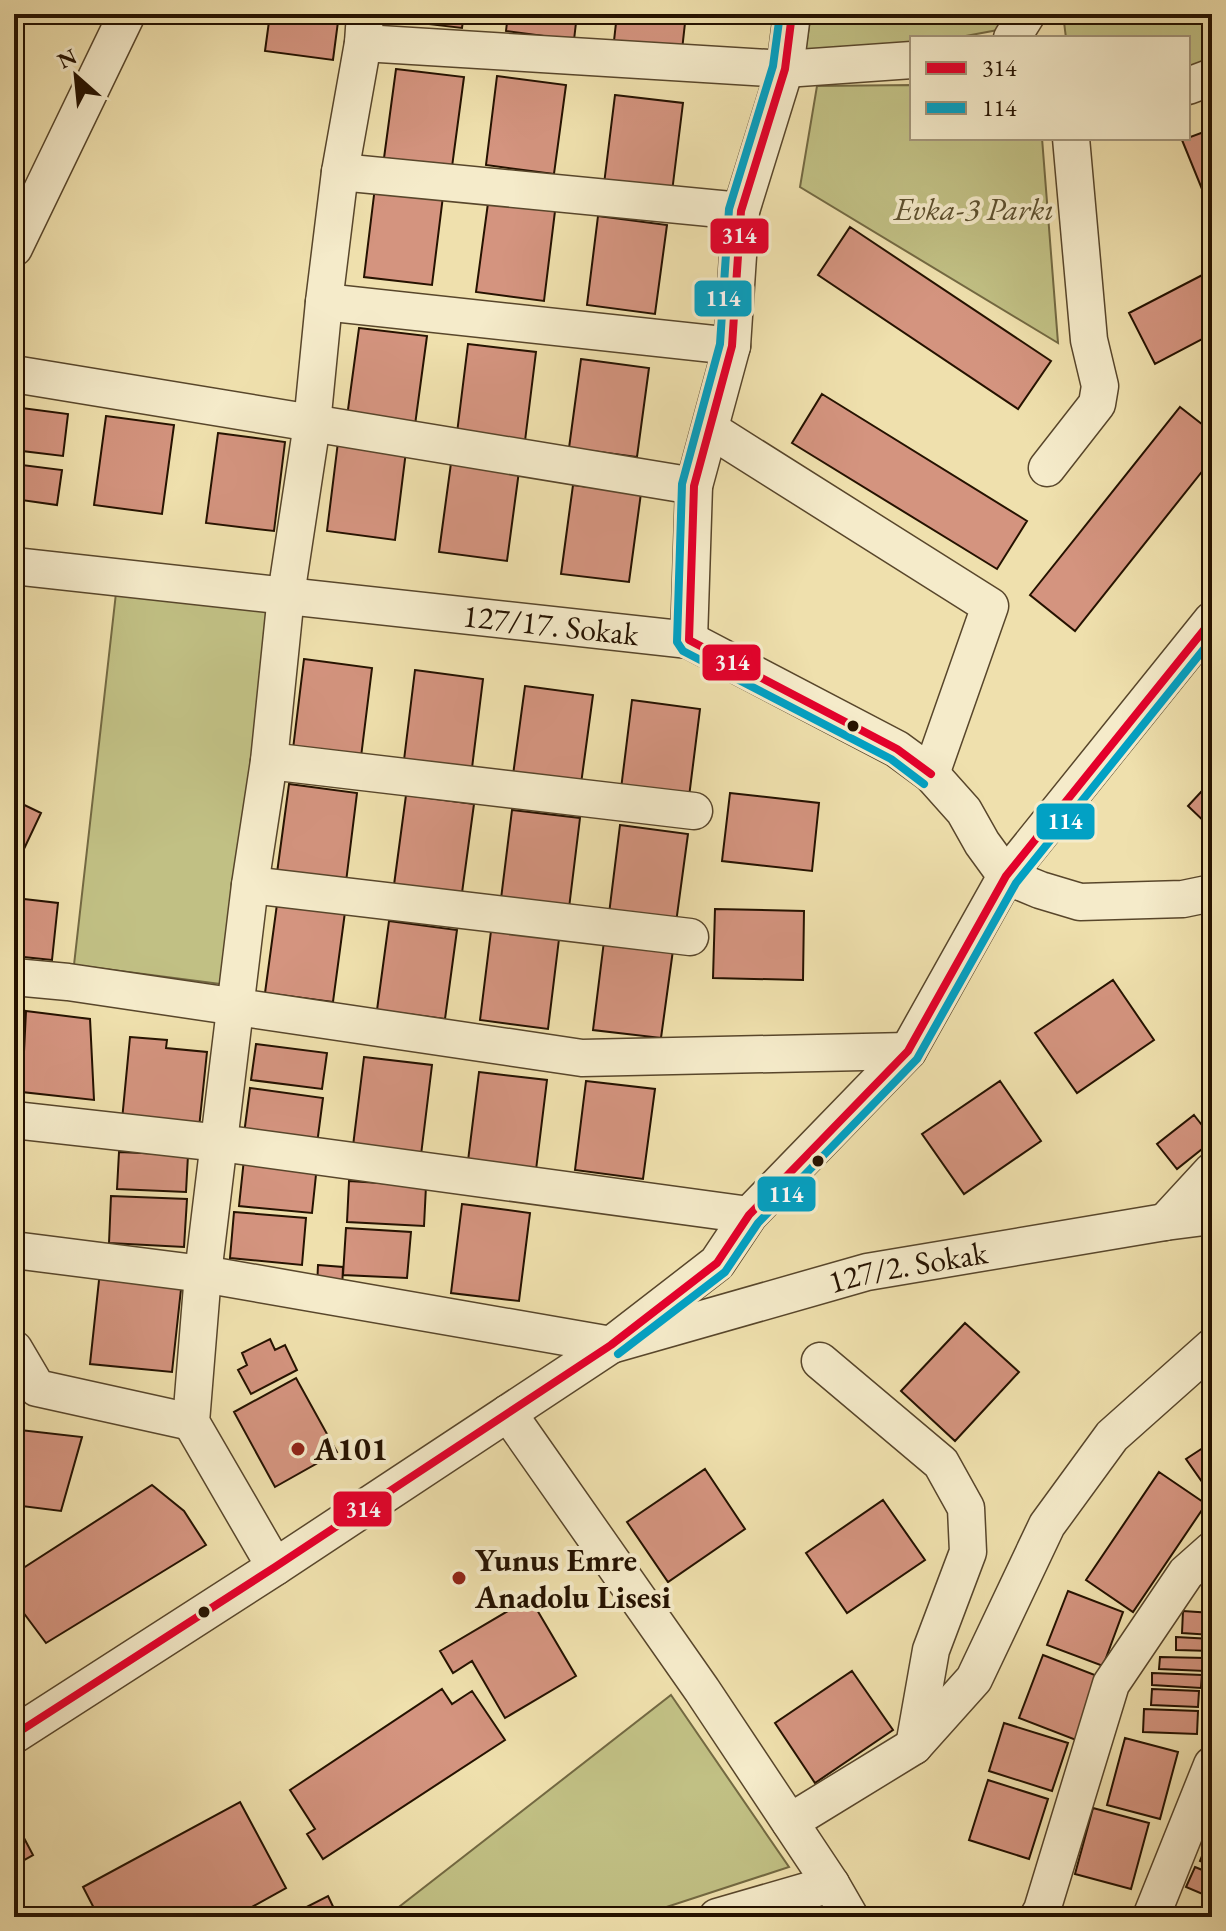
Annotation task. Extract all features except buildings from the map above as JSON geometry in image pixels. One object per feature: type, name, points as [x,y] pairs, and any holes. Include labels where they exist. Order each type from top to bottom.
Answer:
[{"type":"street","points":[[14,248],[127,14]]},
{"type":"street","points":[[689,640],[694,486],[732,346],[741,211],[785,69],[792,14]]},
{"type":"street","points":[[1013,36],[1027,14]]},
{"type":"street","points":[[275,1567],[191,1422],[203,1274],[250,885],[269,761],[286,595],[312,424],[340,172],[364,28],[785,69],[910,60]]},
{"type":"street","points":[[1190,85],[1212,77]]},
{"type":"street","points":[[1047,468],[1097,404],[1100,386],[1089,340],[1071,140]]},
{"type":"street","points":[[340,172],[741,211]]},
{"type":"street","points":[[324,302],[732,346]]},
{"type":"street","points":[[14,374],[694,486]]},
{"type":"street","points":[[711,430],[990,606],[931,774]]},
{"type":"street","name":"127/17. Sokak","points":[[14,566],[689,640],[897,749],[931,774],[964,811],[1006,876]]},
{"type":"street","points":[[14,1735],[611,1345],[717,1263],[749,1215],[908,1051],[1006,876],[1212,620]]},
{"type":"street","points":[[269,761],[694,811]]},
{"type":"street","points":[[1006,876],[1080,902],[1183,899],[1212,893]]},
{"type":"street","points":[[250,885],[690,937]]},
{"type":"street","points":[[14,977],[68,982],[582,1058],[908,1051]]},
{"type":"street","points":[[14,1120],[220,1143],[749,1215]]},
{"type":"street","points":[[1165,1222],[1212,1171]]},
{"type":"street","name":"127/2. Sokak","points":[[611,1345],[867,1272],[1212,1216]]},
{"type":"street","points":[[14,1250],[203,1274],[611,1345]]},
{"type":"street","points":[[790,1822],[914,1746],[974,1679],[1047,1525],[1112,1436],[1212,1347]]},
{"type":"street","points":[[14,1349],[37,1388],[191,1422]]},
{"type":"street","points":[[820,1361],[941,1463],[966,1508],[968,1552],[931,1650],[914,1746]]},
{"type":"street","points":[[508,1413],[702,1690],[850,1917]]},
{"type":"street","points":[[1038,1917],[1111,1684],[1186,1573],[1212,1550]]},
{"type":"street","points":[[1151,1917],[1212,1765]]},
{"type":"street","points":[[717,1917],[831,1884]]},
{"type":"green space","points":[[811,14],[1012,14],[1003,29],[966,36],[910,36],[910,46],[805,52]]},
{"type":"green space","points":[[1063,14],[1212,14],[1212,62],[1190,71],[1190,36],[1066,36]]},
{"type":"green space","name":"Evka-3 Parkı","points":[[910,85],[910,140],[1042,140],[1058,343],[800,187],[817,86]]},
{"type":"green space","points":[[116,593],[270,608],[228,985],[74,965]]},
{"type":"green space","points":[[671,1695],[789,1867],[636,1917],[386,1917]]},
{"type":"transit line","name":"114","points":[[780,14],[773,66],[729,209],[720,344],[682,484],[677,642],[683,651],[891,759],[924,784]]},
{"type":"transit line","name":"314","points":[[792,14],[785,69],[741,211],[732,346],[694,486],[689,640],[897,749],[931,774]]},
{"type":"transit line","name":"314","points":[[14,1735],[611,1345],[717,1263],[749,1215],[908,1051],[1006,876],[1212,620]]},
{"type":"transit line","name":"114","points":[[618,1354],[725,1272],[758,1223],[917,1059],[1016,883],[1212,639]]},
{"type":"place","name":"A101","points":[[298,1449]]},
{"type":"place","name":"Yunus Emre Anadolu Lisesi","points":[[459,1578]]}]
